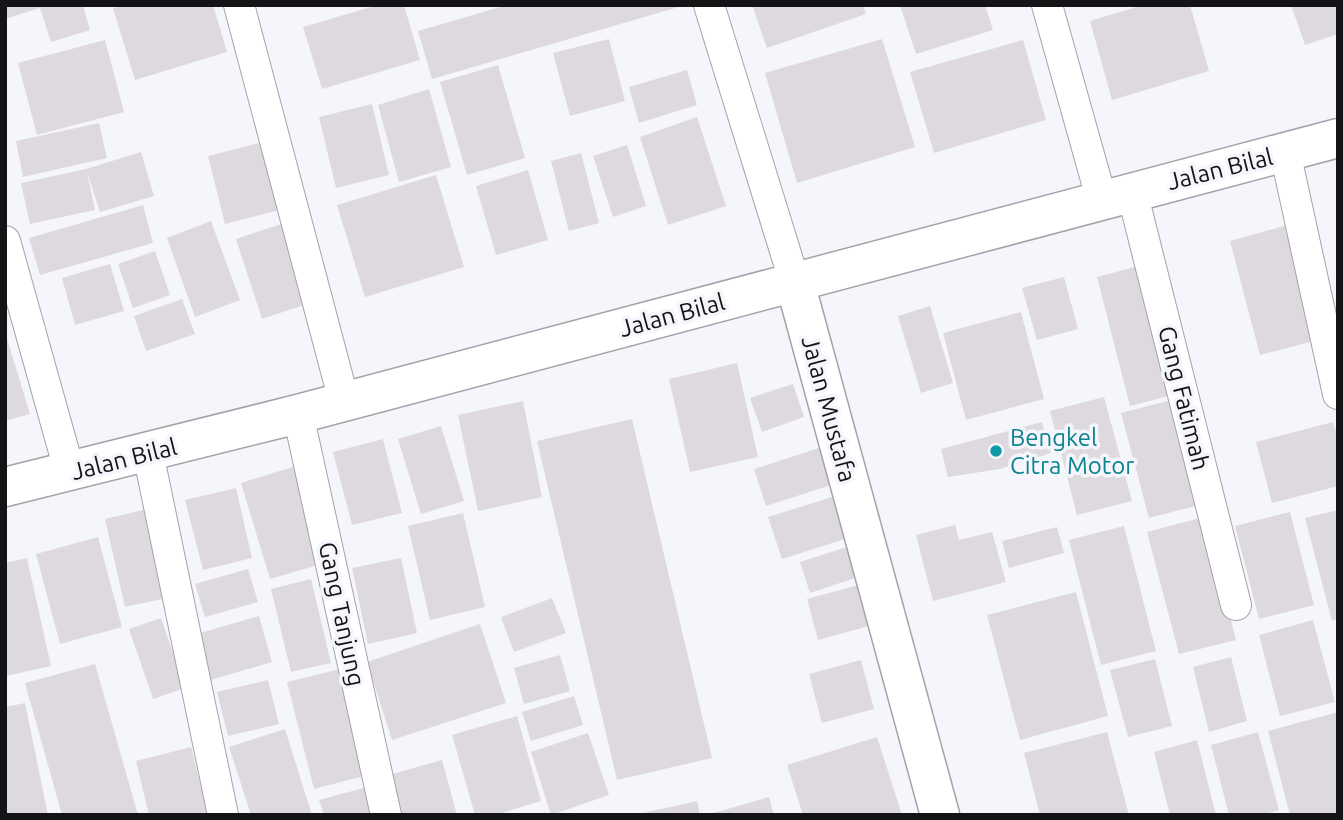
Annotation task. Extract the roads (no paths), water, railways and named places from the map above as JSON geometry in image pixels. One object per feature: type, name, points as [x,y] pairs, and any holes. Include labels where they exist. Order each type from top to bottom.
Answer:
[{"type":"main road","name":"Jalan Bilal","points":[[5,487],[70,473],[298,414],[1338,138]]},
{"type":"main road","name":"Jalan Mustafa","points":[[795,283],[940,815]]},
{"type":"street","points":[[239,5],[344,401]]},
{"type":"street","name":"Jalan Mustafa","points":[[709,5],[795,283]]},
{"type":"street","name":"Gang Fatimah","points":[[1046,5],[1117,196],[1236,605]]},
{"type":"street","points":[[1285,152],[1338,394]]},
{"type":"street","points":[[5,241],[70,473]]},
{"type":"street","name":"Gang Tanjung","points":[[298,414],[386,815]]},
{"type":"street","points":[[148,453],[223,815]]},
{"type":"place","name":"Bengkel Citra Motor","points":[[996,451]]}]
